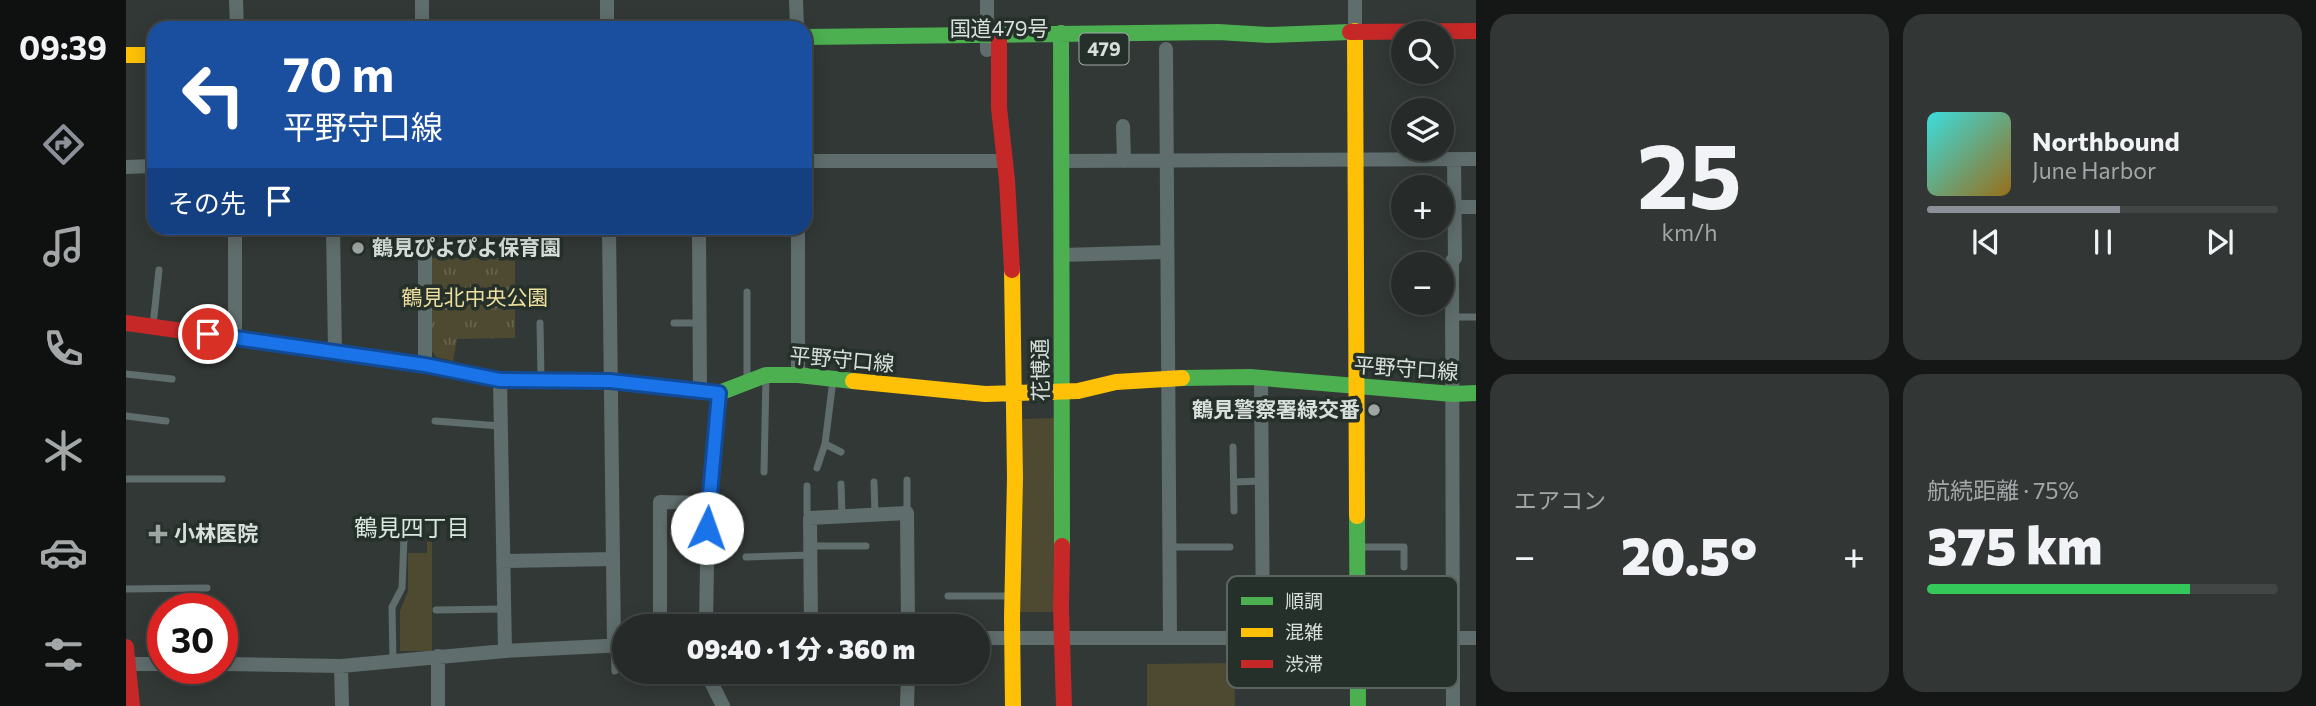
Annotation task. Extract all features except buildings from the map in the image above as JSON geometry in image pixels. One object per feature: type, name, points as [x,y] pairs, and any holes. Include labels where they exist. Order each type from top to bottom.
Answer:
[{"type":"main road","name":"国道479号","points":[[812,53],[1061,41],[1170,32],[1268,35],[1355,31]]},
{"type":"main road","name":"479","points":[[1355,31],[1476,31]]},
{"type":"main road","points":[[1355,31],[1357,576]]},
{"type":"main road","name":"国道479号","points":[[812,37],[993,43]]},
{"type":"main road","points":[[126,40],[147,40]]},
{"type":"main road","name":"国道479号","points":[[1061,41],[1112,49]]},
{"type":"main road","name":"花博通","points":[[1061,41],[1064,706]]},
{"type":"main road","name":"花博通","points":[[993,43],[1011,236],[1015,478],[1013,706]]},
{"type":"main road","points":[[1454,47],[1476,46]]},
{"type":"main road","points":[[1222,49],[1391,47]]},
{"type":"main road","points":[[126,55],[147,55]]},
{"type":"main road","name":"平野守口線","points":[[126,323],[425,365],[500,380],[610,381],[719,393],[766,375],[798,375],[985,394],[1062,392],[1116,382],[1168,378],[1261,378],[1453,394],[1476,393]]},
{"type":"main road","points":[[127,658],[132,706]]},
{"type":"main road","points":[[1358,688],[1358,706]]},
{"type":"street","points":[[236,0],[237,21]]},
{"type":"street","points":[[422,0],[422,21]]},
{"type":"street","points":[[607,0],[607,21]]},
{"type":"street","points":[[796,0],[797,21]]},
{"type":"street","points":[[986,0],[993,43]]},
{"type":"street","points":[[1355,0],[1355,31]]},
{"type":"street","points":[[1166,49],[1170,638]]},
{"type":"street","points":[[1123,126],[1124,160]]},
{"type":"street","points":[[1061,161],[1391,159]]},
{"type":"street","points":[[1453,576],[1454,159],[1476,159]]},
{"type":"street","points":[[812,161],[1005,161]]},
{"type":"street","points":[[126,167],[147,166]]},
{"type":"street","points":[[1455,207],[1476,207]]},
{"type":"street","points":[[235,235],[235,338]]},
{"type":"street","points":[[333,235],[335,352]]},
{"type":"street","points":[[425,235],[425,365]]},
{"type":"street","points":[[610,235],[613,559],[617,614]]},
{"type":"street","points":[[699,235],[700,391]]},
{"type":"street","points":[[798,235],[798,375]]},
{"type":"street","points":[[1061,255],[1167,253]]},
{"type":"street","points":[[1261,378],[1262,576]]},
{"type":"street","points":[[500,380],[505,651]]},
{"type":"street","points":[[706,614],[708,503],[719,393]]},
{"type":"street","points":[[660,614],[660,502],[708,503]]},
{"type":"street","points":[[811,614],[810,518],[906,513],[908,614]]},
{"type":"street","points":[[503,561],[613,559]]},
{"type":"street","points":[[990,638],[1227,638]]},
{"type":"street","points":[[1458,638],[1476,638]]},
{"type":"street","points":[[238,664],[341,666],[438,656],[612,645]]},
{"type":"street","points":[[438,656],[438,706]]},
{"type":"street","points":[[127,658],[147,661]]},
{"type":"street","points":[[341,666],[342,706]]},
{"type":"street","points":[[712,684],[723,706]]},
{"type":"street","points":[[907,706],[908,684]]},
{"type":"street","points":[[1453,688],[1453,706]]},
{"type":"lane","points":[[153,326],[159,270]]},
{"type":"lane","points":[[747,292],[747,383]]},
{"type":"lane","points":[[1452,317],[1476,317]]},
{"type":"lane","points":[[540,323],[541,381]]},
{"type":"lane","points":[[674,323],[700,323]]},
{"type":"lane","points":[[126,374],[172,379]]},
{"type":"lane","points":[[764,472],[766,375]]},
{"type":"lane","points":[[817,468],[825,444],[833,380]]},
{"type":"lane","points":[[126,416],[166,421]]},
{"type":"lane","points":[[435,421],[500,426]]},
{"type":"lane","points":[[825,444],[841,452]]},
{"type":"lane","points":[[1233,446],[1234,511]]},
{"type":"lane","points":[[126,479],[222,479]]},
{"type":"lane","points":[[906,513],[907,480]]},
{"type":"lane","points":[[1234,482],[1261,481]]},
{"type":"lane","points":[[874,482],[875,515]]},
{"type":"lane","points":[[841,484],[842,516]]},
{"type":"lane","points":[[807,486],[807,513],[810,518]]},
{"type":"lane","points":[[393,661],[392,607],[402,588],[404,538]]},
{"type":"lane","points":[[746,557],[866,546]]},
{"type":"lane","points":[[1169,547],[1230,547]]},
{"type":"lane","points":[[1357,547],[1404,547],[1404,567]]},
{"type":"lane","points":[[126,589],[207,588]]},
{"type":"lane","points":[[948,596],[1014,596]]},
{"type":"lane","points":[[436,610],[504,609]]},
{"type":"green space","name":"鶴見北中央公園","points":[[432,258],[515,258],[515,338],[457,339],[453,361],[436,357],[432,351]]},
{"type":"green space","points":[[1056,418],[1053,612],[1020,612],[1023,419]]},
{"type":"green space","points":[[427,537],[432,537],[432,651],[400,651],[400,611],[408,591],[408,553],[427,553]]},
{"type":"green space","points":[[1227,663],[1227,688],[1235,688],[1235,706],[1147,706],[1147,664]]},
{"type":"traffic: fast","points":[[812,37],[1218,32],[1268,35],[1350,32]]},
{"type":"traffic: fast","points":[[1061,33],[1062,546]]},
{"type":"traffic: fast","points":[[469,374],[500,380],[610,381],[719,393],[766,375],[798,375],[853,381]]},
{"type":"traffic: fast","points":[[1182,378],[1250,377],[1453,394],[1476,393]]},
{"type":"traffic: fast","points":[[1357,516],[1357,576]]},
{"type":"traffic: fast","points":[[1358,688],[1358,706]]},
{"type":"traffic: slow","points":[[1355,31],[1357,516]]},
{"type":"traffic: slow","points":[[126,55],[147,55]]},
{"type":"traffic: slow","points":[[1012,270],[1015,478],[1013,706]]},
{"type":"traffic: slow","points":[[853,381],[985,394],[1078,391],[1116,382],[1182,378]]},
{"type":"traffic: jam","points":[[1350,32],[1476,31]]},
{"type":"traffic: jam","points":[[999,36],[999,108],[1007,180],[1012,270]]},
{"type":"traffic: jam","points":[[126,323],[425,365],[469,374]]},
{"type":"traffic: jam","points":[[1062,546],[1064,706]]},
{"type":"traffic: jam","points":[[126,647],[132,706]]},
{"type":"place","name":"鶴見ぴよぴよ保育園","points":[[358,248]]},
{"type":"place","name":"鶴見警察署緑交番","points":[[1374,410]]},
{"type":"place","name":"小林医院","points":[[158,534]]},
{"type":"district","name":"鶴見四丁目","points":[[412,528]]},
{"type":"route","points":[[208,334],[425,365],[500,380],[610,381],[719,393],[707,528]]}]
